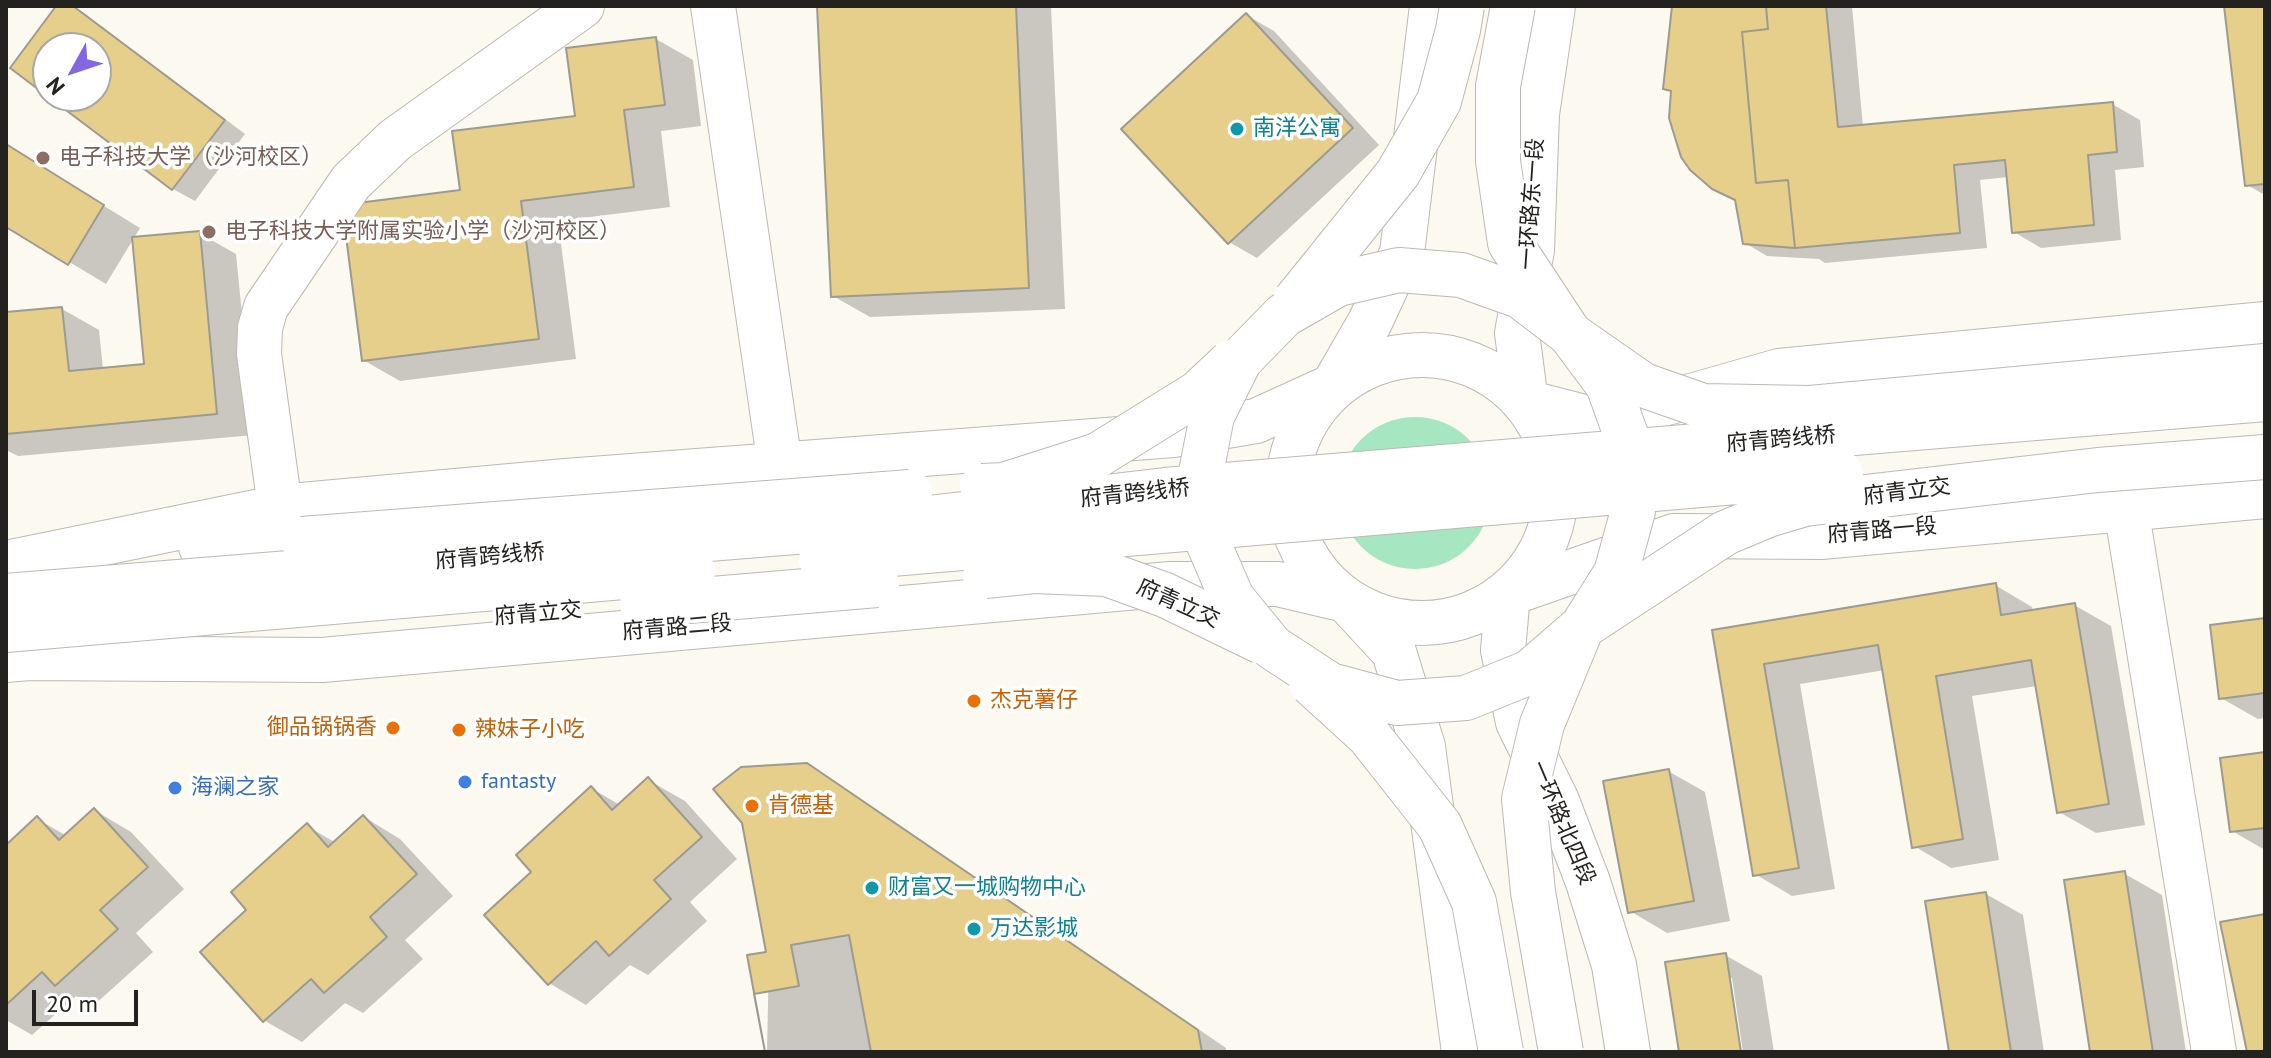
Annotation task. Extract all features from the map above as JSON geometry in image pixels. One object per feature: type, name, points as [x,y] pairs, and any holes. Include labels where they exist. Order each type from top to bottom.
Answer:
[{"type":"main road","points":[[291,523],[259,354],[260,328],[266,307],[351,182],[395,140],[582,6]]},
{"type":"main road","points":[[713,6],[780,465]]},
{"type":"main road","points":[[1432,6],[1402,253],[1370,322],[1333,386],[1307,418],[1291,455],[1287,496],[1296,536],[1316,572],[1394,652],[1423,747],[1464,1052]]},
{"type":"main road","points":[[291,523],[1004,485],[1098,455],[1198,393],[1284,315],[1405,161],[1439,101],[1462,6]]},
{"type":"main road","name":"府青立交","points":[[1513,6],[1498,86],[1498,161],[1510,243],[1608,385],[1630,446],[1633,511],[1616,573],[1582,627],[1542,724],[1524,799],[1533,892],[1561,1052]]},
{"type":"main road","name":"一环路东一段","points":[[1526,402],[1517,333],[1532,250],[1537,114],[1553,6]]},
{"type":"main road","name":"府青立交","points":[[1501,1052],[1474,902],[1440,826],[1369,736],[1272,647],[1232,598],[1207,540],[1200,478],[1212,416],[1240,360],[1284,315],[1338,284],[1399,270],[1461,275],[1520,296],[1643,385],[1703,406],[1810,408],[2265,366]]},
{"type":"main road","points":[[1526,402],[1596,420],[1779,371],[2265,324]]},
{"type":"main road","points":[[9,574],[291,523],[566,481],[1173,435],[1256,421],[1333,386],[1370,364],[1412,354],[1454,358],[1493,374],[1526,402],[1548,439],[1558,481],[1553,523],[1536,563],[1508,594],[1471,616],[1428,625],[1384,619],[1346,600]]},
{"type":"main road","name":"府青跨线桥","points":[[9,574],[828,529],[1165,490],[2265,399]]},
{"type":"main road","name":"府青跨线桥","points":[[14,650],[2265,436]]},
{"type":"main road","name":"府青立交","points":[[14,650],[317,633],[1034,571],[1107,574],[1165,595],[1272,647],[1330,685],[1397,703],[1466,698],[1530,672],[1582,627],[1725,533],[1768,515],[1805,504],[2098,470],[2265,457]]},
{"type":"main road","name":"府青路一段","points":[[1508,594],[1674,536],[1821,537],[2265,496]]},
{"type":"main road","points":[[2126,508],[2214,1052]]},
{"type":"main road","name":"府青路二段","points":[[14,650],[322,660],[1171,584],[1278,584],[1346,600]]},
{"type":"main road","name":"一环路北四段","points":[[1508,594],[1503,650],[1518,722],[1557,801],[1588,882],[1614,965],[1628,1052]]},
{"type":"green space","points":[[1415,417],[1444,423],[1469,439],[1485,464],[1491,493],[1485,522],[1469,547],[1444,563],[1415,569],[1386,563],[1361,547],[1345,522],[1339,493],[1345,464],[1361,439],[1386,423]]},
{"type":"building","points":[[56,6],[73,6],[108,32],[37,32]]},
{"type":"building","points":[[817,6],[1016,6],[1029,288],[831,297]]},
{"type":"building","points":[[1672,6],[1766,6],[1768,29],[1742,32],[1756,183],[1788,180],[1795,248],[1743,244],[1735,200],[1712,189],[1690,170],[1681,157],[1669,118],[1671,91],[1663,89]]},
{"type":"building","points":[[1766,6],[1826,6],[1838,127],[2113,102],[2117,152],[2088,155],[2094,225],[2012,233],[2005,160],[1954,165],[1960,233],[1795,248],[1788,180],[1756,183],[1742,32],[1768,29]]},
{"type":"building","points":[[2224,6],[2265,6],[2265,184],[2245,186]]},
{"type":"building","name":"南洋公寓","points":[[1246,13],[1353,128],[1228,244],[1121,129]]},
{"type":"building","points":[[112,35],[225,120],[172,190],[68,112],[112,112]]},
{"type":"building","points":[[656,37],[665,105],[624,110],[634,187],[521,201],[539,339],[362,361],[342,205],[460,190],[452,131],[575,116],[566,48]]},
{"type":"building","points":[[32,38],[32,85],[10,68]]},
{"type":"building","points":[[6,144],[104,205],[68,265],[6,227]]},
{"type":"building","points":[[200,231],[217,414],[6,434],[6,312],[62,307],[69,371],[144,364],[132,237]]},
{"type":"building","points":[[1996,583],[2001,615],[2075,603],[2109,804],[2057,813],[2031,660],[1936,676],[1963,839],[1912,848],[1878,645],[1764,664],[1799,868],[1753,876],[1712,630]]},
{"type":"building","points":[[2265,618],[2265,693],[2219,699],[2210,625]]},
{"type":"building","points":[[2265,752],[2265,828],[2230,832],[2220,758]]},
{"type":"building","name":"财富又一城购物中心","points":[[807,763],[1198,1030],[1202,1052],[765,1052],[747,955],[766,952],[742,823],[713,789],[741,767]]},
{"type":"building","points":[[1669,769],[1694,901],[1628,913],[1603,781]]},
{"type":"building","points":[[648,777],[702,837],[654,880],[671,899],[609,956],[596,941],[548,985],[484,915],[531,872],[516,855],[591,786],[612,810]]},
{"type":"building","points":[[94,808],[148,867],[100,910],[118,929],[55,986],[42,972],[6,1005],[6,845],[37,816],[59,840]]},
{"type":"building","points":[[363,815],[417,874],[370,917],[387,937],[324,993],[311,979],[263,1022],[200,952],[246,910],[231,892],[307,823],[328,847]]},
{"type":"building","points":[[2125,871],[2153,1052],[2090,1052],[2064,880]]},
{"type":"building","points":[[1986,892],[2011,1052],[1949,1052],[1925,901]]},
{"type":"building","points":[[2265,914],[2265,1052],[2247,1052],[2220,922]]},
{"type":"building","points":[[849,935],[871,1052],[765,1052],[754,994],[799,986],[791,945]]},
{"type":"building","points":[[1726,953],[1741,1052],[1679,1052],[1665,962]]},
{"type":"place","name":"南洋公寓","points":[[1237,129]]},
{"type":"place","name":"电子科技大学（沙河校区）","points":[[43,158]]},
{"type":"place","name":"电子科技大学附属实验小学（沙河校区）","points":[[209,232]]},
{"type":"place","name":"杰克薯仔","points":[[974,701]]},
{"type":"place","name":"御品锅锅香","points":[[393,728]]},
{"type":"place","name":"辣妹子小吃","points":[[459,730]]},
{"type":"place","name":"fantasty","points":[[465,782]]},
{"type":"place","name":"海澜之家","points":[[175,788]]},
{"type":"place","name":"肯德基","points":[[752,806]]},
{"type":"place","name":"财富又一城购物中心","points":[[872,888]]},
{"type":"place","name":"万达影城","points":[[974,929]]}]
